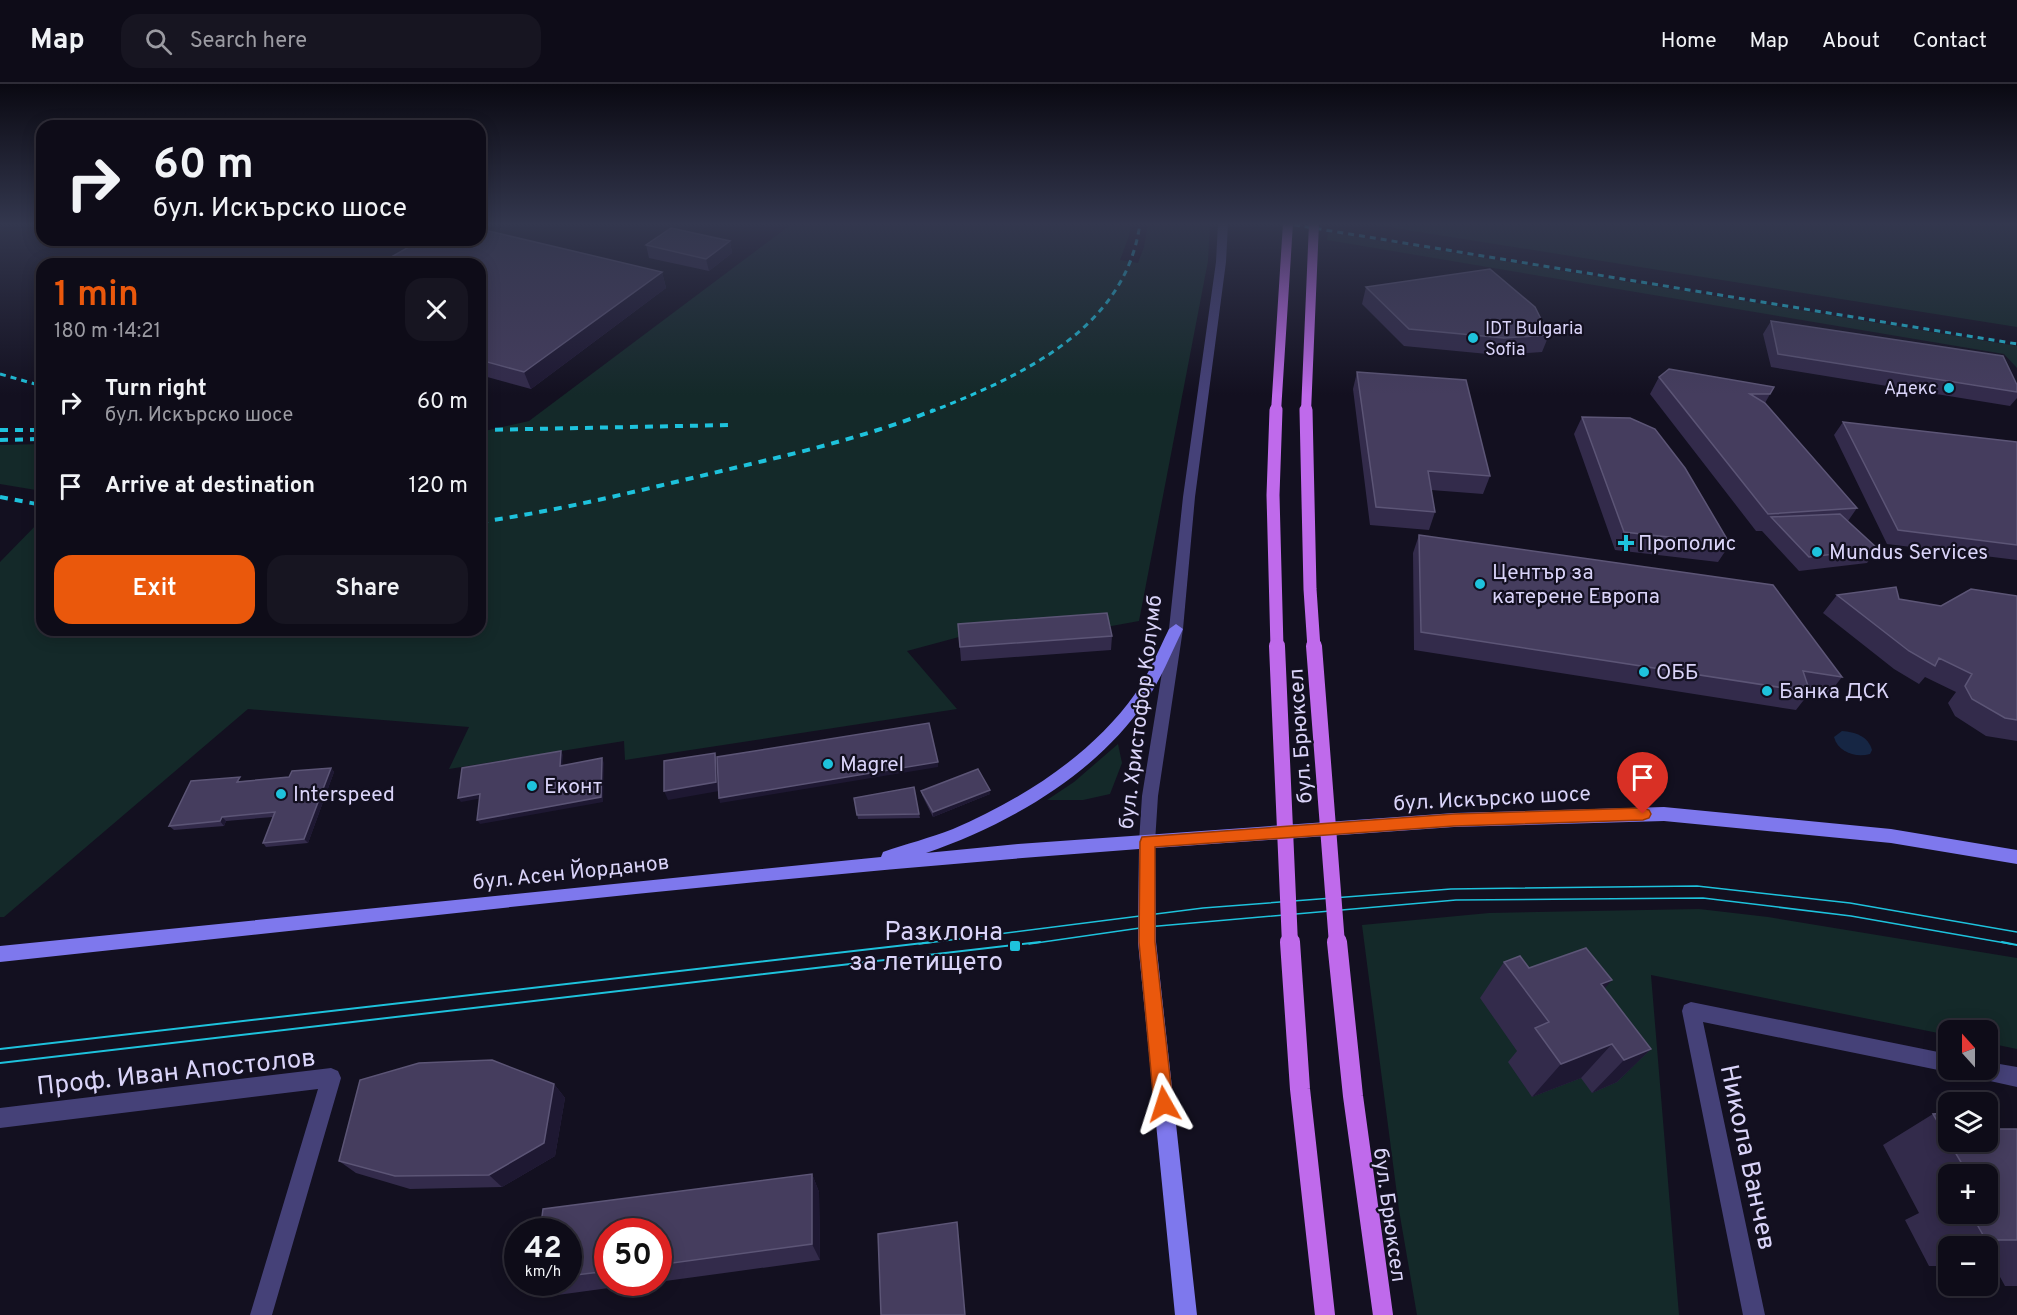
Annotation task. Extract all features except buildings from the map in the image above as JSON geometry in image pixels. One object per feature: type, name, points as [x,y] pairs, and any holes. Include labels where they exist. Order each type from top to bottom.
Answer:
[{"type":"main road","name":"бул. Брюксел","points":[[1284,280],[1273,495],[1274,586],[1287,894],[1300,1089],[1325,1315]]},
{"type":"main road","name":"бул. Брюксел","points":[[1311,280],[1306,394],[1310,590],[1334,906],[1353,1096],[1383,1315]]},
{"type":"main road","points":[[862,867],[959,834],[1020,801],[1065,773],[1118,725],[1140,698],[1176,629]]},
{"type":"main road","name":"бул. Искърско шосе","points":[[1147,842],[1454,820],[1664,814],[1892,836],[2017,857]]},
{"type":"main road","name":"бул. Асен Йорданов","points":[[0,954],[1025,850],[1147,842]]},
{"type":"main road","name":"бул. Христофор Колумб","points":[[1147,842],[1147,942],[1186,1315]]},
{"type":"street","name":"бул. Христофор Колумб","points":[[1147,842],[1150,796],[1176,629],[1189,496],[1218,280]]},
{"type":"street","name":"Никола Ванчев","points":[[1754,1315],[1691,1011],[1938,1061]]},
{"type":"street","points":[[1998,1074],[2017,1077]]},
{"type":"street","name":"Проф. Иван Апостолов","points":[[0,1118],[331,1078],[261,1315]]},
{"type":"green space","points":[[716,280],[1204,280],[1139,621],[1106,627],[959,637],[907,651],[957,709],[625,760],[624,741],[449,769],[469,727],[248,709],[4,917],[0,917],[0,562],[36,525],[36,636],[486,636],[486,431],[529,421]]},
{"type":"green space","points":[[1567,280],[1621,280],[2017,346],[2017,368],[2004,354]]},
{"type":"green space","points":[[1724,280],[2017,280],[2017,327]]},
{"type":"green space","points":[[36,444],[36,490],[0,484],[0,445]]},
{"type":"green space","points":[[1118,744],[1122,763],[1110,794],[1083,800],[1047,800],[1074,782]]},
{"type":"green space","points":[[1699,909],[1768,917],[2017,958],[2017,1049],[1998,1045],[1998,1020],[1938,1020],[1938,1033],[1651,975],[1679,1315],[1417,1315],[1399,1210],[1362,925],[1489,913]]},
{"type":"water","points":[[1842,731],[1864,738],[1872,750],[1870,754],[1848,753],[1839,747],[1834,737]]},
{"type":"tram line","points":[[919,944],[1203,908],[1451,889],[1697,886],[1850,903],[2017,932]]},
{"type":"tram line","points":[[1029,944],[1147,927],[1456,900],[1703,898],[1851,916],[2011,944]]},
{"type":"tram line","points":[[0,1049],[932,942]]},
{"type":"tram line","points":[[0,1063],[1040,942]]},
{"type":"tram line","points":[[2002,942],[2017,945]]},
{"type":"railway","points":[[930,412],[998,383],[1032,365],[1063,344],[1091,321],[1114,293],[1120,280]]},
{"type":"railway","points":[[1631,280],[2017,344]]},
{"type":"railway","points":[[0,374],[36,384]]},
{"type":"railway","points":[[486,521],[595,501],[794,453],[879,430],[934,410]]},
{"type":"railway","points":[[486,430],[731,425]]},
{"type":"railway","points":[[0,430],[36,430]]},
{"type":"railway","points":[[0,440],[36,439]]},
{"type":"railway","points":[[0,497],[36,504]]},
{"type":"place","name":"IDT Bulgaria Sofia","points":[[1473,338]]},
{"type":"place","name":"Адекс","points":[[1949,388]]},
{"type":"place","name":"Прополис","points":[[1626,543]]},
{"type":"place","name":"Mundus Services","points":[[1817,552]]},
{"type":"place","name":"Център за катерене Европа","points":[[1480,584]]},
{"type":"place","name":"ОББ","points":[[1644,672]]},
{"type":"place","name":"Банка ДСК","points":[[1767,691]]},
{"type":"place","name":"Magrel","points":[[828,764]]},
{"type":"place","name":"Еконт","points":[[532,786]]},
{"type":"place","name":"Interspeed","points":[[281,794]]},
{"type":"place","name":"Разклона за летището","points":[[1015,946]]},
{"type":"route","points":[[1164,1104],[1147,942],[1147,842],[1454,820],[1643,814]]}]
